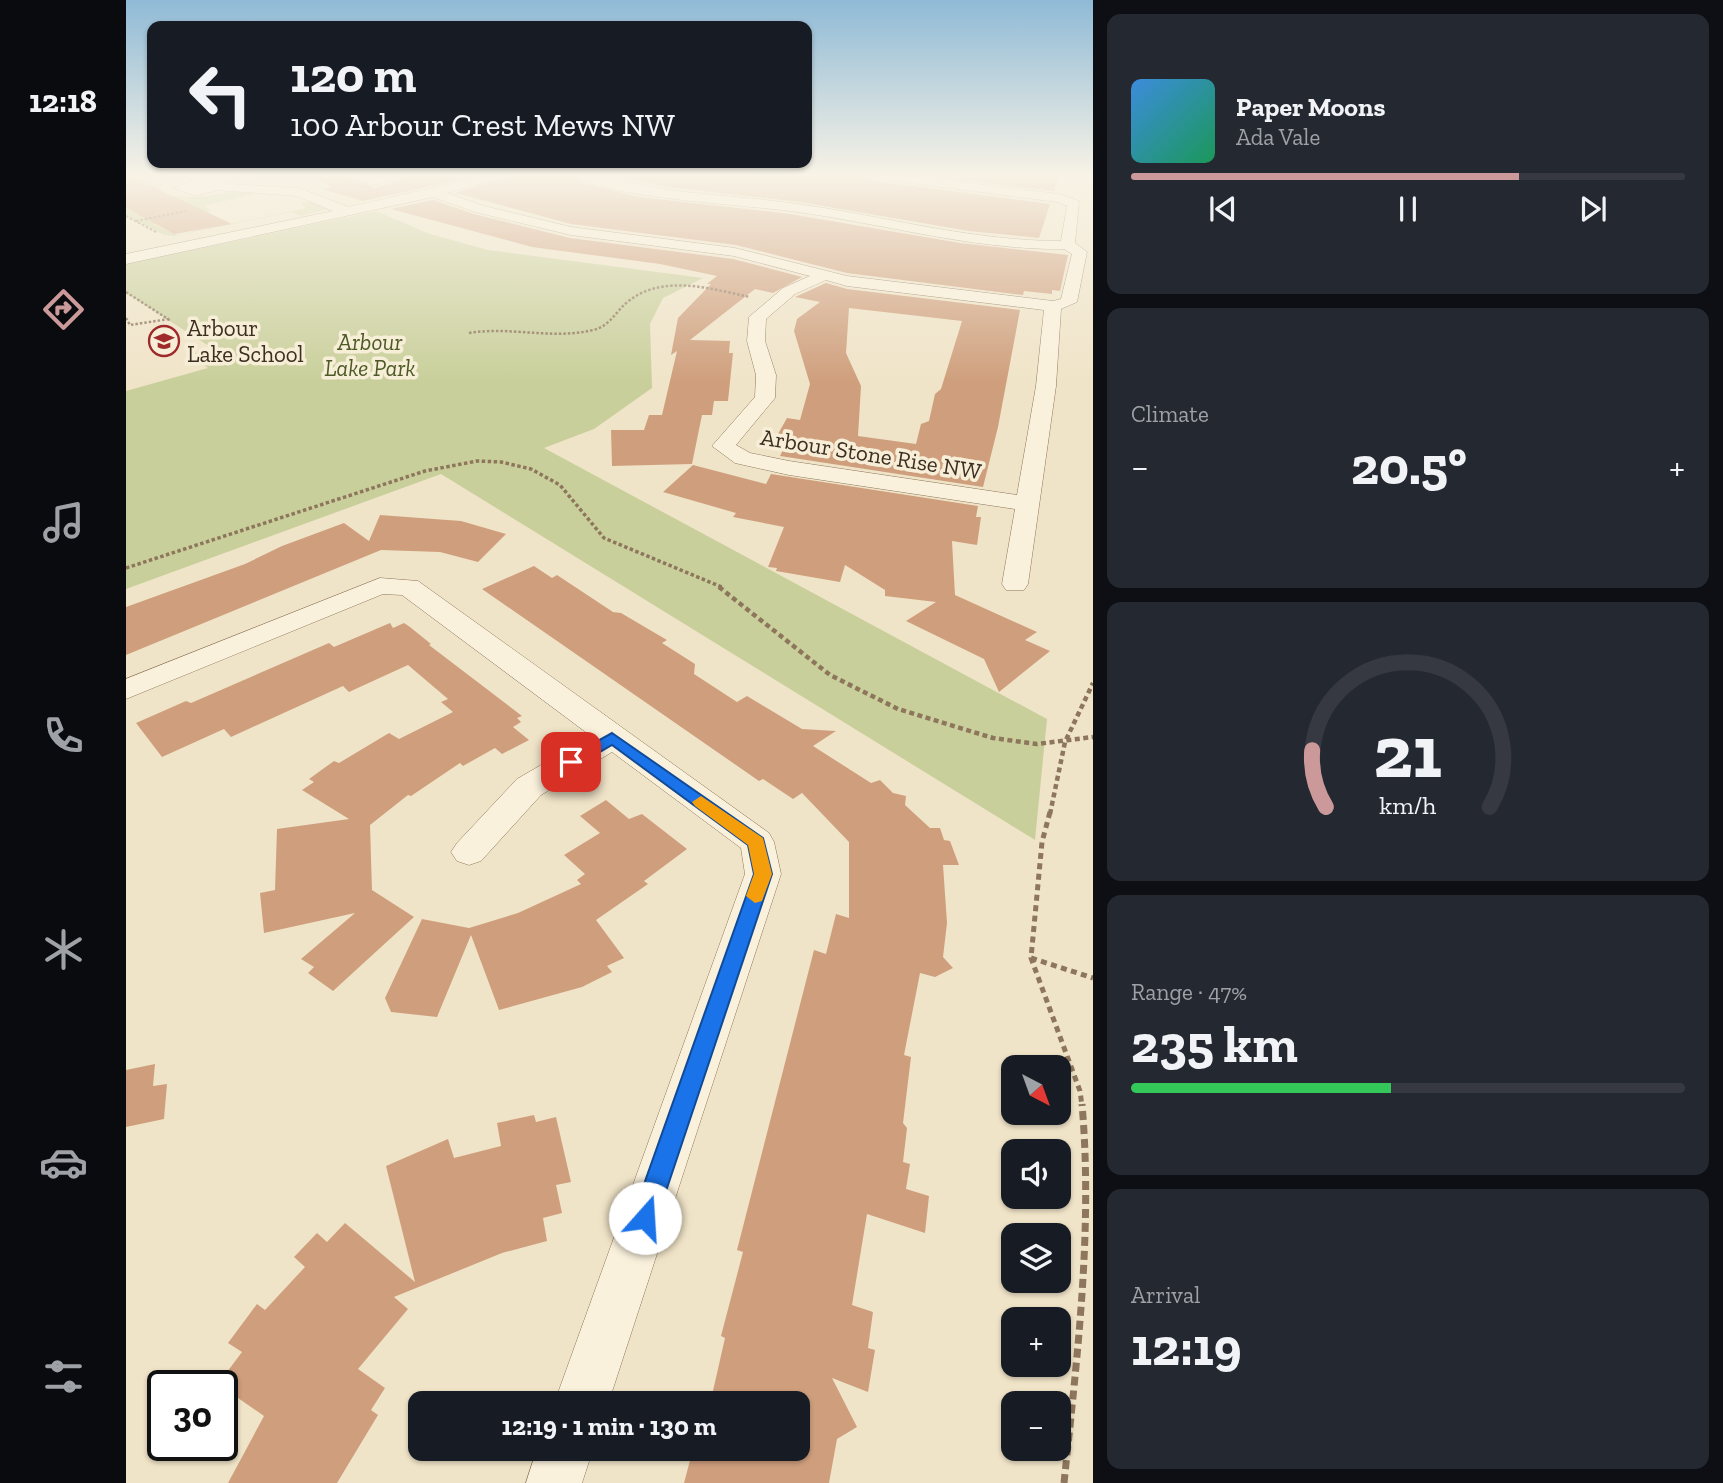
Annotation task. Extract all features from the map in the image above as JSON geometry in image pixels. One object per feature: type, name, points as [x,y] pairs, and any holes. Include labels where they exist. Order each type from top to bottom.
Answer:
[{"type":"street","points":[[130,255],[190,243]]},
{"type":"street","points":[[673,243],[735,252],[824,276],[926,293],[1053,306],[1069,302],[1080,252],[1066,245],[1018,243]]},
{"type":"street","name":"Arbour Stone Rise NW","points":[[824,276],[789,290],[758,317],[756,341],[766,375],[765,398],[723,446],[743,458],[789,468],[1028,504]]},
{"type":"street","points":[[1015,584],[1046,386],[1053,306]]},
{"type":"street","points":[[126,691],[380,586],[408,587],[757,842],[763,874],[585,1391]]},
{"type":"street","points":[[469,852],[529,787],[612,738]]},
{"type":"street","points":[[554,1483],[561,1461]]},
{"type":"path","points":[[469,333],[498,328],[552,333],[592,331],[612,323],[632,298],[669,284],[751,297]]},
{"type":"path","points":[[126,292],[170,320],[130,325],[126,318]]},
{"type":"path","points":[[126,568],[425,471],[477,461],[501,461],[531,469],[560,485],[604,538],[725,589],[830,674],[856,690],[898,709],[993,738],[1037,744],[1093,737]]},
{"type":"path","points":[[1064,1483],[1087,1265],[1087,1147],[1080,1091],[1031,958],[1042,842],[1057,787],[1065,742],[1093,683]]},
{"type":"path","points":[[1031,958],[1093,978]]},
{"type":"green space","name":"Arbour Lake Park","points":[[224,243],[463,243],[488,250],[703,278],[663,298],[650,324],[652,388],[594,429],[544,448],[1047,719],[1035,840],[441,474],[126,589],[126,391],[208,368],[190,355],[212,348],[126,293],[126,264]]},
{"type":"building","points":[[518,243],[610,243],[733,259],[802,277],[773,293],[755,289],[690,340],[730,341],[729,353],[733,353],[728,401],[714,401],[712,415],[702,415],[692,464],[612,466],[611,430],[644,430],[649,415],[662,415],[677,351],[671,355],[678,318],[717,276],[660,264]]},
{"type":"building","points":[[722,243],[962,243],[1068,255],[1060,291],[1052,290],[1052,294],[1024,291],[1023,295],[847,273]]},
{"type":"building","points":[[826,283],[847,289],[1020,310],[998,427],[983,487],[780,456],[787,442],[778,434],[787,418],[800,420],[810,384],[794,331],[797,319],[820,302],[795,297]],"holes":[[[849,308],[962,321],[941,389],[935,394],[929,421],[921,424],[916,444],[858,436],[861,386],[846,353]]]},
{"type":"building","points":[[693,465],[766,484],[771,474],[978,506],[976,517],[981,517],[977,545],[952,541],[955,595],[1037,632],[1025,640],[1050,651],[999,692],[984,659],[906,621],[936,602],[885,596],[885,590],[845,565],[840,582],[776,571],[777,568],[768,567],[784,527],[733,517],[736,513],[663,492]]},
{"type":"building","points":[[380,515],[461,521],[506,534],[478,562],[440,552],[381,550],[126,655],[126,607],[245,564],[282,546],[344,523],[369,541]]},
{"type":"building","points":[[534,566],[552,578],[557,575],[613,612],[621,613],[667,640],[662,643],[695,664],[694,674],[737,702],[747,696],[802,729],[836,731],[813,746],[871,783],[880,780],[893,793],[906,796],[905,805],[930,828],[940,828],[944,840],[950,841],[959,865],[943,865],[947,923],[943,957],[953,968],[935,977],[920,973],[904,1055],[911,1057],[903,1123],[907,1128],[903,1162],[910,1164],[906,1189],[929,1196],[925,1233],[867,1214],[852,1305],[873,1312],[868,1348],[875,1350],[868,1392],[832,1378],[857,1427],[837,1439],[829,1483],[684,1483],[690,1461],[810,1461],[810,1391],[713,1391],[725,1338],[721,1336],[743,1252],[737,1250],[814,950],[826,954],[836,914],[849,918],[849,842],[802,793],[793,799],[763,779],[759,781],[482,589]]},
{"type":"building","points":[[390,623],[393,628],[404,623],[410,627],[431,644],[429,645],[522,716],[517,718],[521,722],[513,727],[529,740],[502,754],[495,748],[463,766],[460,763],[411,796],[408,795],[370,825],[372,890],[414,917],[333,991],[308,973],[314,967],[301,959],[355,913],[264,933],[260,893],[275,890],[277,829],[349,819],[302,790],[314,782],[309,779],[334,761],[339,763],[389,733],[399,739],[453,712],[441,702],[448,699],[408,665],[349,692],[343,686],[231,737],[224,729],[162,757],[136,723],[186,701],[191,703],[329,643],[334,647]]},
{"type":"building","points":[[606,800],[629,819],[642,814],[687,849],[644,881],[648,884],[596,920],[624,958],[607,966],[612,972],[582,987],[499,1010],[471,935],[437,1017],[391,1012],[385,998],[422,919],[469,928],[518,913],[581,884],[577,880],[585,874],[564,855],[600,833],[580,816]]},
{"type":"building","points":[[155,1064],[153,1086],[167,1084],[164,1119],[126,1127],[126,1070]]},
{"type":"building","points":[[534,1115],[536,1122],[556,1117],[571,1182],[556,1185],[562,1213],[543,1218],[547,1241],[502,1253],[394,1297],[408,1309],[358,1369],[385,1388],[371,1410],[378,1415],[337,1483],[228,1483],[264,1416],[238,1398],[238,1370],[228,1370],[242,1352],[228,1343],[257,1304],[265,1310],[305,1267],[294,1257],[317,1233],[327,1242],[345,1223],[415,1282],[386,1166],[448,1139],[454,1158],[501,1146],[497,1123]]},
{"type":"slow traffic","points":[[701,802],[757,842],[763,874],[755,896]]},
{"type":"place","name":"Arbour Lake School","points":[[164,341]]},
{"type":"route","points":[[571,762],[612,738],[757,842],[763,874],[645,1218]]}]
